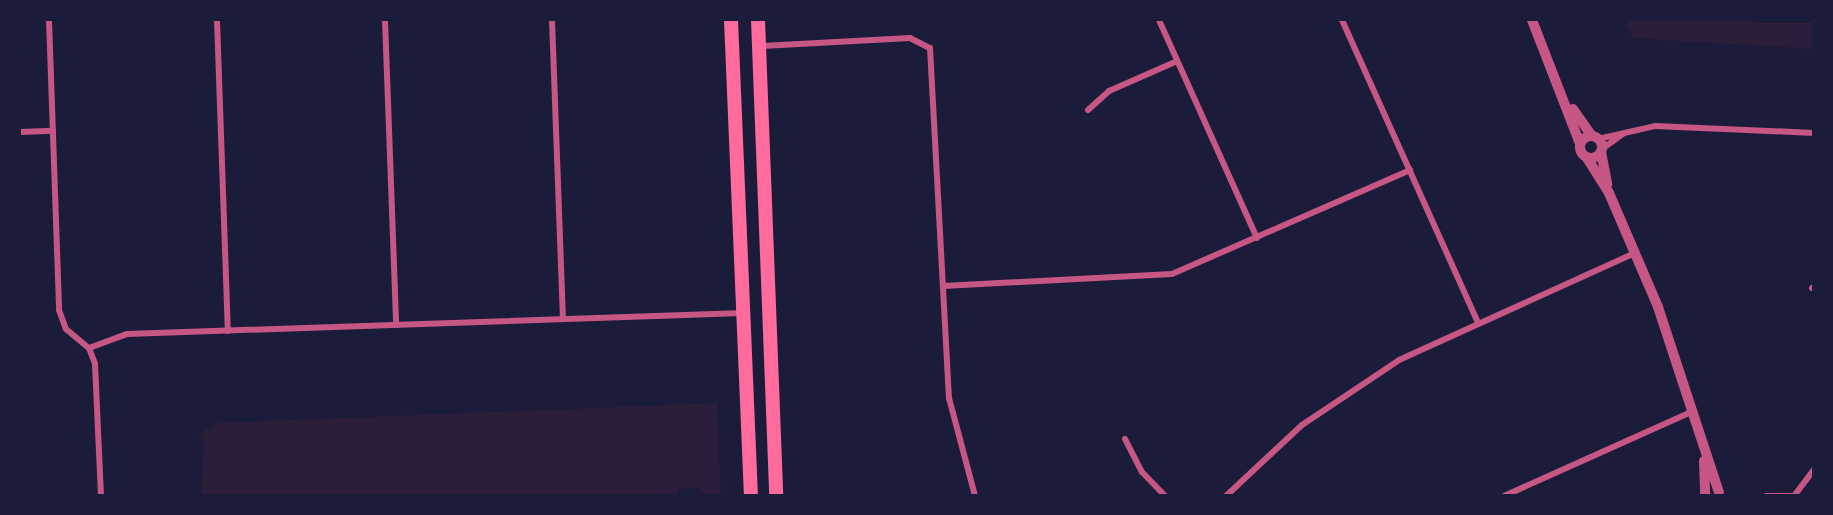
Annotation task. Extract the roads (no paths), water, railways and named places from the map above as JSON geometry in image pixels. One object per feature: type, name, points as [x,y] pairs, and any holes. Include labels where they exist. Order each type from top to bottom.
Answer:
[{"type":"main road","points":[[731,20],[751,495]]},
{"type":"main road","points":[[758,20],[776,495]]},
{"type":"main road","points":[[744,313],[769,312]]},
{"type":"street","points":[[49,20],[60,316],[66,329],[89,348],[96,373],[101,495]]},
{"type":"street","points":[[217,20],[228,331]]},
{"type":"street","points":[[385,20],[396,325]]},
{"type":"street","points":[[552,20],[563,319]]},
{"type":"street","points":[[1159,20],[1257,238]]},
{"type":"street","points":[[1342,20],[1478,322]]},
{"type":"street","points":[[1532,20],[1566,98],[1580,144],[1609,193],[1635,253],[1693,411],[1704,452],[1721,494],[1706,495],[1704,452]]},
{"type":"street","points":[[759,46],[910,38],[930,48],[949,398],[975,495]]},
{"type":"street","points":[[1088,110],[1109,91],[1177,61]]},
{"type":"street","points":[[1566,98],[1598,144],[1609,193]]},
{"type":"street","points":[[1580,144],[1598,144],[1626,132],[1655,126],[1814,134]]},
{"type":"street","points":[[20,132],[53,131]]},
{"type":"street","points":[[1587,158],[1598,144],[1626,132]]},
{"type":"street","points":[[943,286],[1153,277],[1189,269],[1410,170]]},
{"type":"street","points":[[1226,495],[1272,450],[1340,397],[1478,322],[1635,253]]},
{"type":"street","points":[[89,348],[127,334],[744,313]]},
{"type":"street","points":[[1504,495],[1693,411]]},
{"type":"street","points":[[1125,439],[1142,472],[1165,495]]},
{"type":"street","points":[[1767,495],[1793,495],[1814,469]]},
{"type":"waterway","points":[[1754,20],[1809,20]]}]
